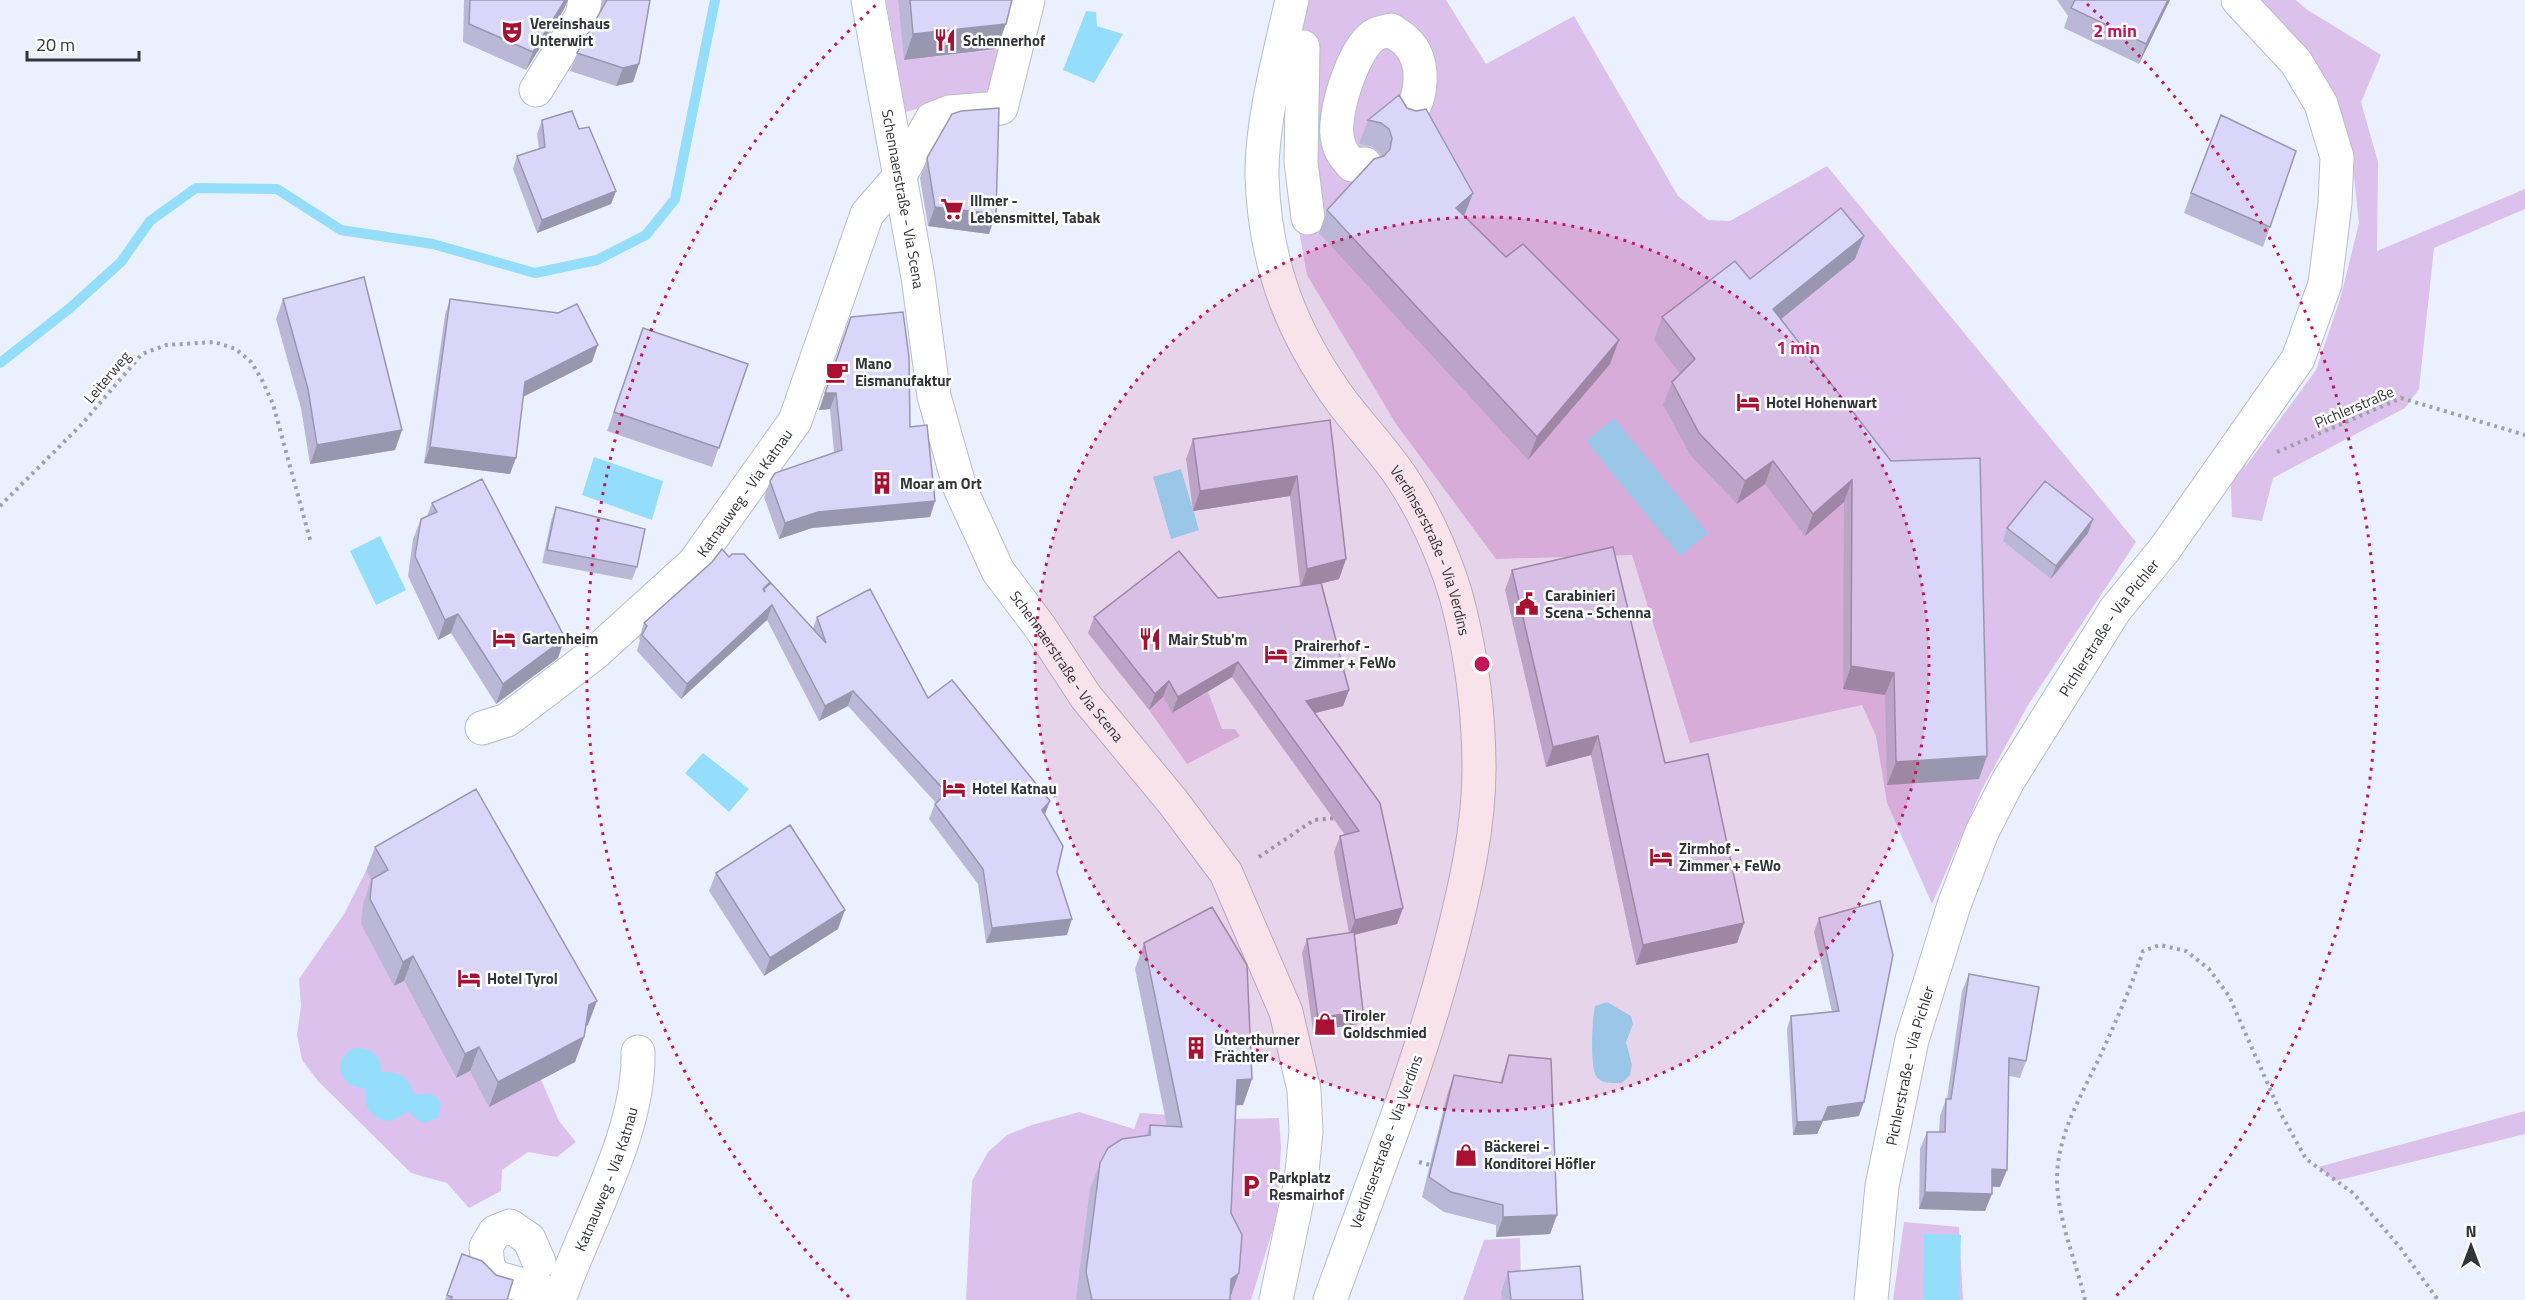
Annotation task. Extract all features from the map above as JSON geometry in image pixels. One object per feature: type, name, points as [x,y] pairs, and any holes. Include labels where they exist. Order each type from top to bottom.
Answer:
[{"type":"street","points":[[537,90],[582,15],[585,0]]},
{"type":"street","name":"Schennaerstraße - Via Scena","points":[[868,0],[918,277],[934,396],[960,488],[994,560],[1086,697],[1173,802],[1226,873],[1286,1012],[1304,1090],[1306,1132],[1301,1181],[1276,1300]]},
{"type":"street","name":"Katnauweg - Via Katnau","points":[[482,728],[507,720],[586,660],[694,563],[735,508],[763,462],[795,421],[867,214],[899,177],[932,119],[950,112],[1001,108],[1029,0]]},
{"type":"street","name":"Verdinserstraße - Via Verdins","points":[[1292,0],[1271,92],[1262,175],[1270,256],[1298,333],[1341,400],[1403,479],[1450,578],[1468,653],[1479,760],[1473,837],[1463,895],[1441,983],[1400,1111],[1351,1237],[1330,1300]]},
{"type":"street","name":"Pichlerstraße - Via Pichler","points":[[1871,1300],[1882,1186],[1912,1040],[1954,905],[1982,832],[2008,781],[2115,610],[2164,550],[2298,359],[2325,284],[2335,203],[2337,157],[2321,104],[2296,62],[2238,0]]},
{"type":"street","points":[[1365,164],[1352,165],[1343,155],[1337,139],[1342,101],[1350,72],[1359,50],[1374,34],[1390,30],[1408,43],[1417,63],[1421,83],[1416,106],[1408,116]]},
{"type":"street","points":[[1303,47],[1301,162],[1308,218]]},
{"type":"street","name":"Katnauweg - Via Katnau","points":[[559,1298],[626,1132],[639,1074],[638,1052]]},
{"type":"street","points":[[539,1262],[529,1239],[510,1226],[495,1232],[486,1247],[488,1266],[495,1277],[559,1298]]},
{"type":"path","name":"Leiterweg","points":[[0,506],[82,424],[142,354],[166,345],[214,342],[236,349],[251,362],[261,378],[273,404],[311,543]]},
{"type":"path","name":"Pichlerstraße","points":[[2230,458],[2246,466],[2401,398],[2525,435]]},
{"type":"path","points":[[1226,873],[1252,862],[1314,820],[1337,818]]},
{"type":"path","points":[[2085,1300],[2062,1214],[2057,1180],[2060,1152],[2071,1113],[2101,1053],[2143,951],[2160,945],[2186,951],[2209,969],[2229,996],[2281,1114],[2306,1159],[2353,1193],[2399,1246],[2438,1300]]},
{"type":"shaded area","points":[[886,0],[898,0],[905,60],[1009,48],[995,100],[955,99],[905,112]]},
{"type":"shaded area","points":[[1307,0],[1446,0],[1486,64],[1574,16],[1678,196],[1708,220],[1730,221],[1827,166],[2136,542],[2028,705],[1982,789],[1932,904],[1887,803],[1876,736],[1862,705],[1690,743],[1632,555],[1496,559],[1396,424],[1307,275],[1288,171],[1290,71]]},
{"type":"shaded area","points":[[2258,0],[2296,0],[2306,9],[2381,55],[2361,102],[2378,162],[2377,251],[2525,189],[2525,209],[2434,248],[2419,389],[2405,408],[2273,478],[2262,521],[2232,517],[2230,458],[2246,466],[2316,370],[2341,296],[2359,223],[2350,140],[2331,87],[2284,26]]},
{"type":"shaded area","points":[[1208,692],[1222,729],[1235,729],[1240,736],[1187,764],[1149,710],[1163,697],[1172,713]]},
{"type":"shaded area","points":[[366,871],[380,894],[394,986],[404,981],[456,1078],[470,1071],[541,1080],[559,1121],[576,1142],[557,1157],[528,1152],[502,1170],[501,1191],[469,1208],[447,1183],[411,1173],[318,1081],[302,1060],[297,1035],[301,1006],[299,979],[344,914]]},
{"type":"shaded area","points":[[2525,1111],[2525,1134],[2335,1181],[2318,1167]]},
{"type":"shaded area","points":[[1079,1112],[1134,1129],[1140,1113],[1227,1119],[1279,1118],[1281,1147],[1277,1216],[1251,1300],[966,1300],[972,1181],[988,1152],[1007,1135],[1032,1125]]},
{"type":"shaded area","points":[[1904,1222],[1959,1227],[1963,1300],[1893,1300]]},
{"type":"shaded area","points":[[1520,1238],[1521,1290],[1502,1300],[1463,1300],[1484,1240]]},
{"type":"water","points":[[1086,11],[1096,12],[1097,26],[1123,34],[1094,83],[1063,70]]},
{"type":"water","points":[[1614,418],[1708,533],[1680,556],[1586,441]]},
{"type":"water","points":[[594,457],[663,481],[652,520],[582,495]]},
{"type":"water","points":[[1181,469],[1199,530],[1171,539],[1153,477]]},
{"type":"water","points":[[380,536],[406,590],[376,605],[350,551]]},
{"type":"water","points":[[703,753],[749,789],[729,812],[685,773]]},
{"type":"water","points":[[1607,1002],[1631,1016],[1633,1024],[1626,1042],[1632,1065],[1630,1075],[1622,1083],[1598,1079],[1594,1071],[1592,1042],[1595,1006]]},
{"type":"water","points":[[355,1048],[366,1049],[374,1054],[382,1072],[399,1074],[407,1080],[414,1095],[435,1096],[441,1103],[439,1117],[425,1123],[416,1119],[409,1111],[391,1121],[379,1118],[370,1112],[367,1107],[365,1089],[349,1083],[341,1072],[342,1059]]},
{"type":"water","points":[[1924,1234],[1961,1235],[1959,1300],[1923,1300]]},
{"type":"building","points":[[470,0],[565,0],[533,52],[469,24]]},
{"type":"building","points":[[607,0],[650,0],[639,64],[623,68],[577,53]]},
{"type":"building","points":[[910,0],[1012,0],[1006,24],[913,34]]},
{"type":"building","points":[[2075,0],[2168,0],[2146,44],[2071,8]]},
{"type":"building","points":[[1399,95],[1407,108],[1416,111],[1426,109],[1473,193],[1456,208],[1506,257],[1523,244],[1619,340],[1537,437],[1327,210],[1374,159],[1384,156],[1390,149],[1392,138],[1389,129],[1381,123],[1368,120]]},
{"type":"building","points":[[999,108],[996,214],[935,207],[927,158],[952,114],[961,111]]},
{"type":"building","points":[[572,111],[579,129],[589,127],[616,191],[542,220],[517,156],[545,147],[542,120]]},
{"type":"building","points":[[2221,115],[2296,151],[2270,227],[2191,193]]},
{"type":"building","points":[[1841,208],[1864,236],[1773,309],[1891,461],[1980,458],[1987,756],[1896,762],[1894,673],[1851,666],[1852,480],[1813,514],[1773,461],[1745,481],[1699,433],[1672,382],[1695,359],[1662,317],[1735,261],[1750,279]]},
{"type":"building","points":[[364,277],[402,430],[317,445],[308,389],[283,299]]},
{"type":"building","points":[[450,299],[558,313],[577,304],[598,345],[525,382],[516,458],[430,447]]},
{"type":"building","points":[[903,312],[909,357],[910,427],[927,425],[935,501],[818,512],[785,523],[770,481],[775,473],[842,450],[836,393],[825,393],[851,317]]},
{"type":"building","points":[[643,328],[748,364],[719,448],[614,412]]},
{"type":"building","points":[[1330,420],[1346,559],[1307,569],[1297,476],[1200,491],[1193,439]]},
{"type":"building","points":[[482,479],[565,638],[503,684],[458,614],[445,620],[415,556],[421,519],[437,512],[432,503]]},
{"type":"building","points":[[2045,481],[2093,519],[2056,566],[2007,528]]},
{"type":"building","points":[[556,507],[645,529],[637,567],[547,550]]},
{"type":"building","points":[[1613,547],[1665,763],[1708,754],[1744,923],[1643,945],[1598,736],[1553,747],[1512,570]]},
{"type":"building","points":[[722,549],[729,557],[732,554],[744,554],[770,582],[763,589],[765,592],[764,589],[771,583],[826,643],[817,617],[870,589],[928,698],[952,680],[1050,801],[1042,810],[1063,846],[1057,872],[1072,919],[992,928],[983,869],[935,804],[947,793],[853,691],[825,706],[772,605],[687,684],[642,635],[647,626],[644,623],[712,562]]},
{"type":"building","points":[[1179,551],[1218,598],[1321,583],[1349,690],[1306,701],[1380,803],[1403,908],[1355,920],[1340,836],[1359,831],[1238,662],[1178,697],[1169,681],[1155,694],[1094,617]]},
{"type":"building","points":[[476,789],[597,1001],[589,1005],[584,1037],[498,1082],[479,1047],[465,1054],[413,956],[403,962],[370,899],[372,879],[388,870],[375,847]]},
{"type":"building","points":[[790,825],[845,910],[770,958],[716,873]]},
{"type":"building","points":[[1880,901],[1893,955],[1864,1102],[1828,1107],[1822,1121],[1797,1122],[1791,1016],[1839,1011],[1819,918]]},
{"type":"building","points":[[1212,907],[1247,965],[1252,1079],[1237,1080],[1231,1213],[1242,1235],[1239,1273],[1231,1279],[1230,1300],[1092,1300],[1086,1272],[1100,1163],[1108,1148],[1122,1139],[1150,1135],[1150,1125],[1182,1127],[1144,943]]},
{"type":"building","points":[[1354,932],[1363,1011],[1318,1018],[1307,939]]},
{"type":"building","points":[[1969,974],[2039,987],[2026,1061],[2009,1058],[2007,1170],[1992,1169],[1992,1194],[1925,1192],[1927,1132],[1945,1132],[1946,1099],[1951,1099]]},
{"type":"building","points":[[1509,1055],[1551,1059],[1557,1215],[1503,1217],[1503,1205],[1451,1192],[1429,1177],[1454,1075],[1502,1083]]},
{"type":"building","points":[[462,1254],[482,1261],[496,1275],[513,1280],[507,1300],[451,1300],[452,1297],[447,1295]]},
{"type":"building","points":[[1580,1266],[1583,1300],[1511,1300],[1508,1272]]},
{"type":"waterway","points":[[0,363],[70,308],[121,262],[150,221],[196,188],[277,189],[341,230],[433,244],[535,273],[597,260],[646,235],[675,199],[715,0]]},
{"type":"place","name":"Vereinshaus Unterwirt","points":[[512,32]]},
{"type":"place","name":"Schennerhof","points":[[945,40]]},
{"type":"place","name":"Illmer - Lebensmittel, Tabak","points":[[952,209]]},
{"type":"place","name":"Mano Eismanufaktur","points":[[837,372]]},
{"type":"place","name":"Hotel Hohenwart","points":[[1748,402]]},
{"type":"place","name":"Moar am Ort","points":[[882,483]]},
{"type":"place","name":"Carabinieri Scena - Schenna","points":[[1527,604]]},
{"type":"place","name":"Gartenheim","points":[[504,638]]},
{"type":"place","name":"Mair Stub'm","points":[[1150,639]]},
{"type":"place","name":"Prairerhof - Zimmer + FeWo","points":[[1276,654]]},
{"type":"place","name":"Hotel Katnau","points":[[954,788]]},
{"type":"place","name":"Zirmhof - Zimmer + FeWo","points":[[1661,857]]},
{"type":"place","name":"Hotel Tyrol","points":[[469,978]]},
{"type":"place","name":"Tiroler Goldschmied","points":[[1325,1024]]},
{"type":"place","name":"Unterthurner Frächter","points":[[1196,1048]]},
{"type":"place","name":"Bäckerei - Konditorei Höfler","points":[[1466,1155]]},
{"type":"place","name":"Parkplatz Resmairhof","points":[[1251,1186]]}]
